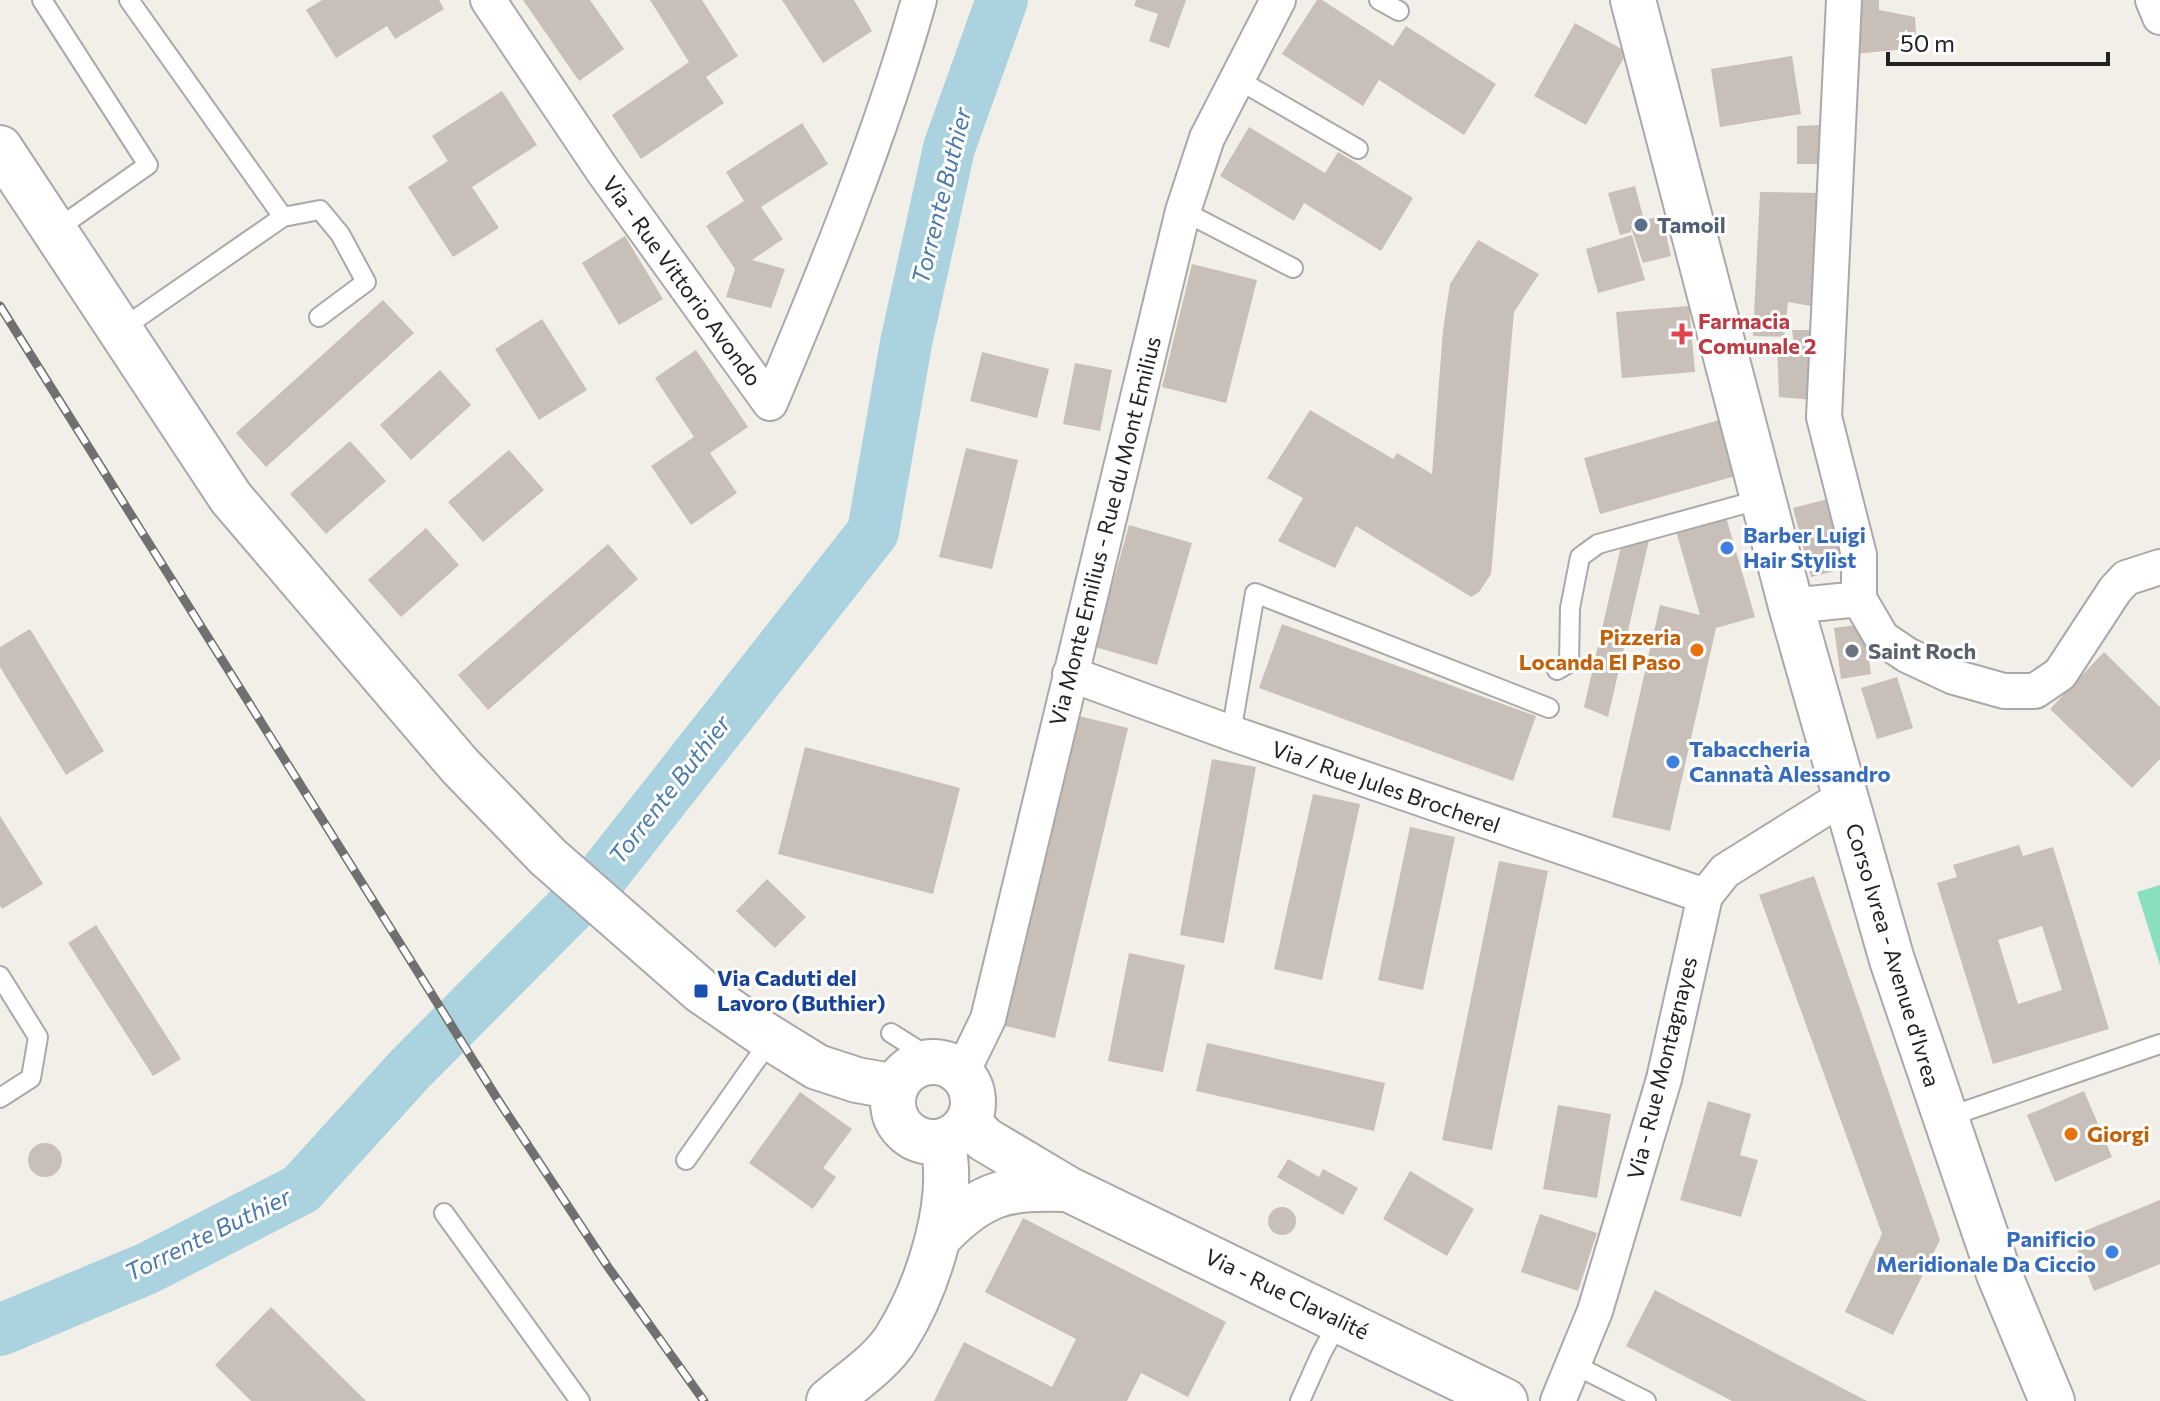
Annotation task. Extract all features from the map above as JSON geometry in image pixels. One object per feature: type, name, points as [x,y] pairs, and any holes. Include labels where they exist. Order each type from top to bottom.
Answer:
[{"type":"street","name":"Via - Rue Vittorio Avondo","points":[[488,0],[603,171],[770,403],[815,297],[903,57],[919,0]]},
{"type":"street","name":"Via Monte Emilius - Rue du Mont Emilius","points":[[926,1074],[970,1056],[988,1019],[1183,211],[1207,138],[1278,0]]},
{"type":"street","name":"Corso Ivrea - Avenue d'Ivrea","points":[[1633,0],[1762,499],[1892,960],[1999,1274],[2052,1401]]},
{"type":"street","points":[[1844,0],[1824,417],[1859,555],[1859,599],[1882,638],[1907,655],[1954,677],[2004,691],[2035,691],[2060,674],[2126,578],[2160,567]]},
{"type":"street","points":[[2153,0],[2160,17]]},
{"type":"street","points":[[0,148],[231,498],[460,766],[548,857],[701,991],[817,1067],[857,1080],[926,1074],[970,1087],[973,1104],[955,1131],[948,1179],[896,1339],[829,1401]]},
{"type":"street","points":[[1791,606],[1859,599]]},
{"type":"street","name":"Via / Rue Jules Brocherel","points":[[1070,674],[1231,733],[1705,896]]},
{"type":"street","name":"Via - Rue Montagnayes","points":[[1558,1401],[1595,1311],[1664,1079],[1705,896],[1725,871],[1845,796]]},
{"type":"street","points":[[926,1074],[893,1099],[899,1123],[918,1139],[930,1142],[955,1131]]},
{"type":"street","name":"Via - Rue Clavalité","points":[[955,1131],[984,1139],[1068,1189],[1505,1401]]},
{"type":"street","points":[[924,1260],[960,1214],[984,1198],[1037,1188],[1068,1189]]},
{"type":"lane","points":[[42,0],[148,165],[54,231]]},
{"type":"lane","points":[[129,0],[283,217]]},
{"type":"lane","points":[[1379,0],[1399,11]]},
{"type":"lane","points":[[1237,79],[1358,149]]},
{"type":"lane","points":[[120,330],[283,217],[320,210],[340,234],[366,282],[319,317]]},
{"type":"lane","points":[[1183,211],[1293,268]]},
{"type":"lane","points":[[1557,670],[1569,663],[1570,608],[1580,557],[1598,544],[1762,499]]},
{"type":"lane","points":[[1231,733],[1255,593],[1549,708]]},
{"type":"lane","points":[[0,976],[38,1037],[31,1078],[0,1098]]},
{"type":"lane","points":[[891,1033],[918,1050],[926,1074]]},
{"type":"lane","points":[[686,1160],[771,1039]]},
{"type":"lane","points":[[1945,1118],[2160,1044]]},
{"type":"lane","points":[[444,1213],[580,1401]]},
{"type":"lane","points":[[1300,1401],[1340,1319]]},
{"type":"lane","points":[[1573,1364],[1646,1401]]},
{"type":"green space","points":[[2160,885],[2160,965],[2137,892]]},
{"type":"building","points":[[322,0],[439,0],[444,9],[395,39],[387,26],[336,58],[306,10]]},
{"type":"building","points":[[523,0],[590,0],[624,49],[579,81]]},
{"type":"building","points":[[650,0],[702,0],[738,56],[706,77],[724,103],[641,159],[612,115],[689,62]]},
{"type":"building","points":[[782,0],[854,0],[872,31],[823,63]]},
{"type":"building","points":[[1136,0],[1186,0],[1169,48],[1149,41],[1158,14],[1134,6]]},
{"type":"building","points":[[1317,0],[1322,0],[1393,46],[1406,26],[1496,84],[1464,135],[1379,80],[1363,106],[1282,54]]},
{"type":"building","points":[[1853,0],[1879,0],[1879,10],[1915,17],[1917,48],[1853,54]]},
{"type":"building","points":[[1575,23],[1627,52],[1586,125],[1534,96]]},
{"type":"building","points":[[1792,56],[1801,114],[1720,127],[1711,69]]},
{"type":"building","points":[[502,91],[537,145],[472,187],[499,228],[453,257],[408,187],[448,161],[432,136]]},
{"type":"building","points":[[802,123],[828,164],[761,207],[783,239],[752,260],[785,269],[771,308],[726,297],[735,269],[706,226],[744,201],[726,172]]},
{"type":"building","points":[[1822,125],[1823,164],[1797,164],[1797,126]]},
{"type":"building","points":[[1249,127],[1325,173],[1338,152],[1413,198],[1381,251],[1304,203],[1294,221],[1220,176]]},
{"type":"building","name":"Tamoil","points":[[1635,186],[1644,220],[1662,216],[1671,256],[1643,263],[1631,228],[1631,232],[1620,235],[1608,193]]},
{"type":"building","points":[[1760,192],[1824,193],[1823,308],[1788,302],[1784,337],[1753,336]]},
{"type":"building","points":[[1632,235],[1645,280],[1598,293],[1586,249]]},
{"type":"building","points":[[625,236],[663,299],[619,325],[582,263]]},
{"type":"building","points":[[1478,240],[1539,274],[1514,312],[1491,574],[1479,592],[1471,597],[1356,526],[1335,568],[1278,541],[1303,498],[1267,478],[1310,410],[1393,459],[1397,453],[1432,474],[1443,330],[1450,284]]},
{"type":"building","points":[[1192,264],[1257,280],[1226,403],[1162,387]]},
{"type":"building","points":[[383,300],[414,333],[266,467],[236,433]]},
{"type":"building","points":[[1689,306],[1695,372],[1622,378],[1616,312]]},
{"type":"building","points":[[542,319],[587,390],[539,420],[495,349]]},
{"type":"building","points":[[1792,330],[1817,330],[1814,400],[1779,397],[1777,344],[1794,344]]},
{"type":"building","points":[[696,350],[748,427],[710,453],[737,493],[691,525],[651,466],[694,437],[655,378]]},
{"type":"building","points":[[982,352],[1049,369],[1037,418],[970,401]]},
{"type":"building","points":[[1075,363],[1112,370],[1100,431],[1063,424]]},
{"type":"building","points":[[440,370],[471,405],[411,460],[380,425]]},
{"type":"building","points":[[1723,419],[1739,475],[1600,514],[1584,458]]},
{"type":"building","points":[[350,441],[386,481],[326,534],[290,494]]},
{"type":"building","points":[[966,448],[1018,460],[992,569],[939,557]]},
{"type":"building","points":[[509,450],[544,490],[483,542],[448,502]]},
{"type":"building","points":[[1832,498],[1850,567],[1811,577],[1793,508]]},
{"type":"building","points":[[1726,517],[1755,617],[1716,628],[1670,831],[1612,817],[1660,605],[1700,615],[1676,531]]},
{"type":"building","points":[[1129,525],[1192,543],[1157,665],[1095,647]]},
{"type":"building","points":[[426,528],[459,565],[401,617],[368,580]]},
{"type":"building","points":[[1649,540],[1608,717],[1584,707],[1622,542]]},
{"type":"building","points":[[608,544],[638,579],[488,710],[458,675]]},
{"type":"building","points":[[1282,624],[1536,716],[1513,781],[1259,688]]},
{"type":"building","name":"Saint Roch","points":[[1864,624],[1871,674],[1841,679],[1834,628]]},
{"type":"building","points":[[30,629],[104,751],[66,775],[0,667],[0,647]]},
{"type":"building","points":[[2104,652],[2160,707],[2160,759],[2132,788],[2050,709]]},
{"type":"building","points":[[1897,677],[1913,728],[1877,739],[1861,688]]},
{"type":"building","points":[[1071,714],[1128,728],[1055,1038],[997,1024]]},
{"type":"building","points":[[805,747],[960,788],[933,894],[778,854]]},
{"type":"building","points":[[1212,759],[1256,767],[1224,943],[1180,935]]},
{"type":"building","points":[[1313,794],[1360,804],[1322,980],[1274,969]]},
{"type":"building","points":[[0,816],[43,884],[2,909],[0,905]]},
{"type":"building","points":[[1410,827],[1455,837],[1423,990],[1378,980]]},
{"type":"building","points":[[2019,845],[2023,856],[2053,847],[2109,1029],[1993,1064],[1937,883],[1957,877],[1953,865]],"holes":[[[2042,926],[2062,990],[2018,1004],[1998,940]]]},
{"type":"building","points":[[1499,861],[1548,871],[1492,1150],[1442,1140]]},
{"type":"building","points":[[1814,876],[1940,1240],[1893,1335],[1845,1312],[1882,1234],[1759,895]]},
{"type":"building","points":[[767,879],[806,917],[775,948],[736,911]]},
{"type":"building","points":[[96,925],[181,1059],[153,1076],[68,943]]},
{"type":"building","points":[[1129,953],[1185,965],[1163,1072],[1108,1061]]},
{"type":"building","points":[[1207,1043],[1385,1083],[1374,1131],[1196,1091]]},
{"type":"building","points":[[2084,1091],[2112,1157],[2055,1182],[2027,1115]]},
{"type":"building","points":[[800,1092],[852,1129],[823,1168],[836,1177],[813,1209],[749,1163]]},
{"type":"building","points":[[1708,1101],[1751,1114],[1740,1155],[1758,1160],[1741,1217],[1680,1200]]},
{"type":"building","points":[[1558,1105],[1611,1114],[1597,1198],[1543,1189]]},
{"type":"building","points":[[45,1143],[57,1148],[62,1160],[57,1172],[45,1177],[33,1172],[28,1160],[33,1148]]},
{"type":"building","points":[[1288,1159],[1319,1177],[1323,1169],[1358,1188],[1343,1215],[1277,1177]]},
{"type":"building","points":[[1410,1171],[1474,1209],[1447,1256],[1383,1219]]},
{"type":"building","points":[[2160,1200],[2160,1264],[2094,1291],[2072,1236]]},
{"type":"building","points":[[1282,1207],[1292,1211],[1296,1221],[1292,1231],[1282,1235],[1272,1231],[1268,1221],[1272,1211]]},
{"type":"building","points":[[1540,1214],[1597,1233],[1578,1291],[1521,1272]]},
{"type":"building","points":[[1023,1218],[1226,1322],[1188,1397],[1141,1373],[1127,1401],[934,1401],[964,1342],[1052,1387],[1076,1339],[985,1292]]},
{"type":"building","points":[[1655,1290],[1867,1401],[1732,1401],[1626,1346]]},
{"type":"building","points":[[271,1307],[366,1401],[251,1401],[215,1365]]},
{"type":"waterway","name":"Torrente Buthier","points":[[0,1330],[148,1268],[301,1189],[410,1069],[604,874],[873,532],[906,343],[949,148],[1002,0]]},
{"type":"railway","points":[[0,306],[500,1103],[608,1267],[704,1401]]},
{"type":"place","name":"Tamoil","points":[[1641,225]]},
{"type":"place","name":"Farmacia Comunale 2","points":[[1682,334]]},
{"type":"place","name":"Barber Luigi Hair Stylist","points":[[1727,548]]},
{"type":"place","name":"Pizzeria Locanda El Paso","points":[[1697,650]]},
{"type":"place","name":"Saint Roch","points":[[1852,651]]},
{"type":"place","name":"Tabaccheria Cannatà Alessandro","points":[[1673,762]]},
{"type":"place","name":"Via Caduti del Lavoro (Buthier)","points":[[701,991]]},
{"type":"place","name":"Giorgi","points":[[2071,1134]]},
{"type":"place","name":"Panificio Meridionale Da Ciccio","points":[[2112,1252]]}]
